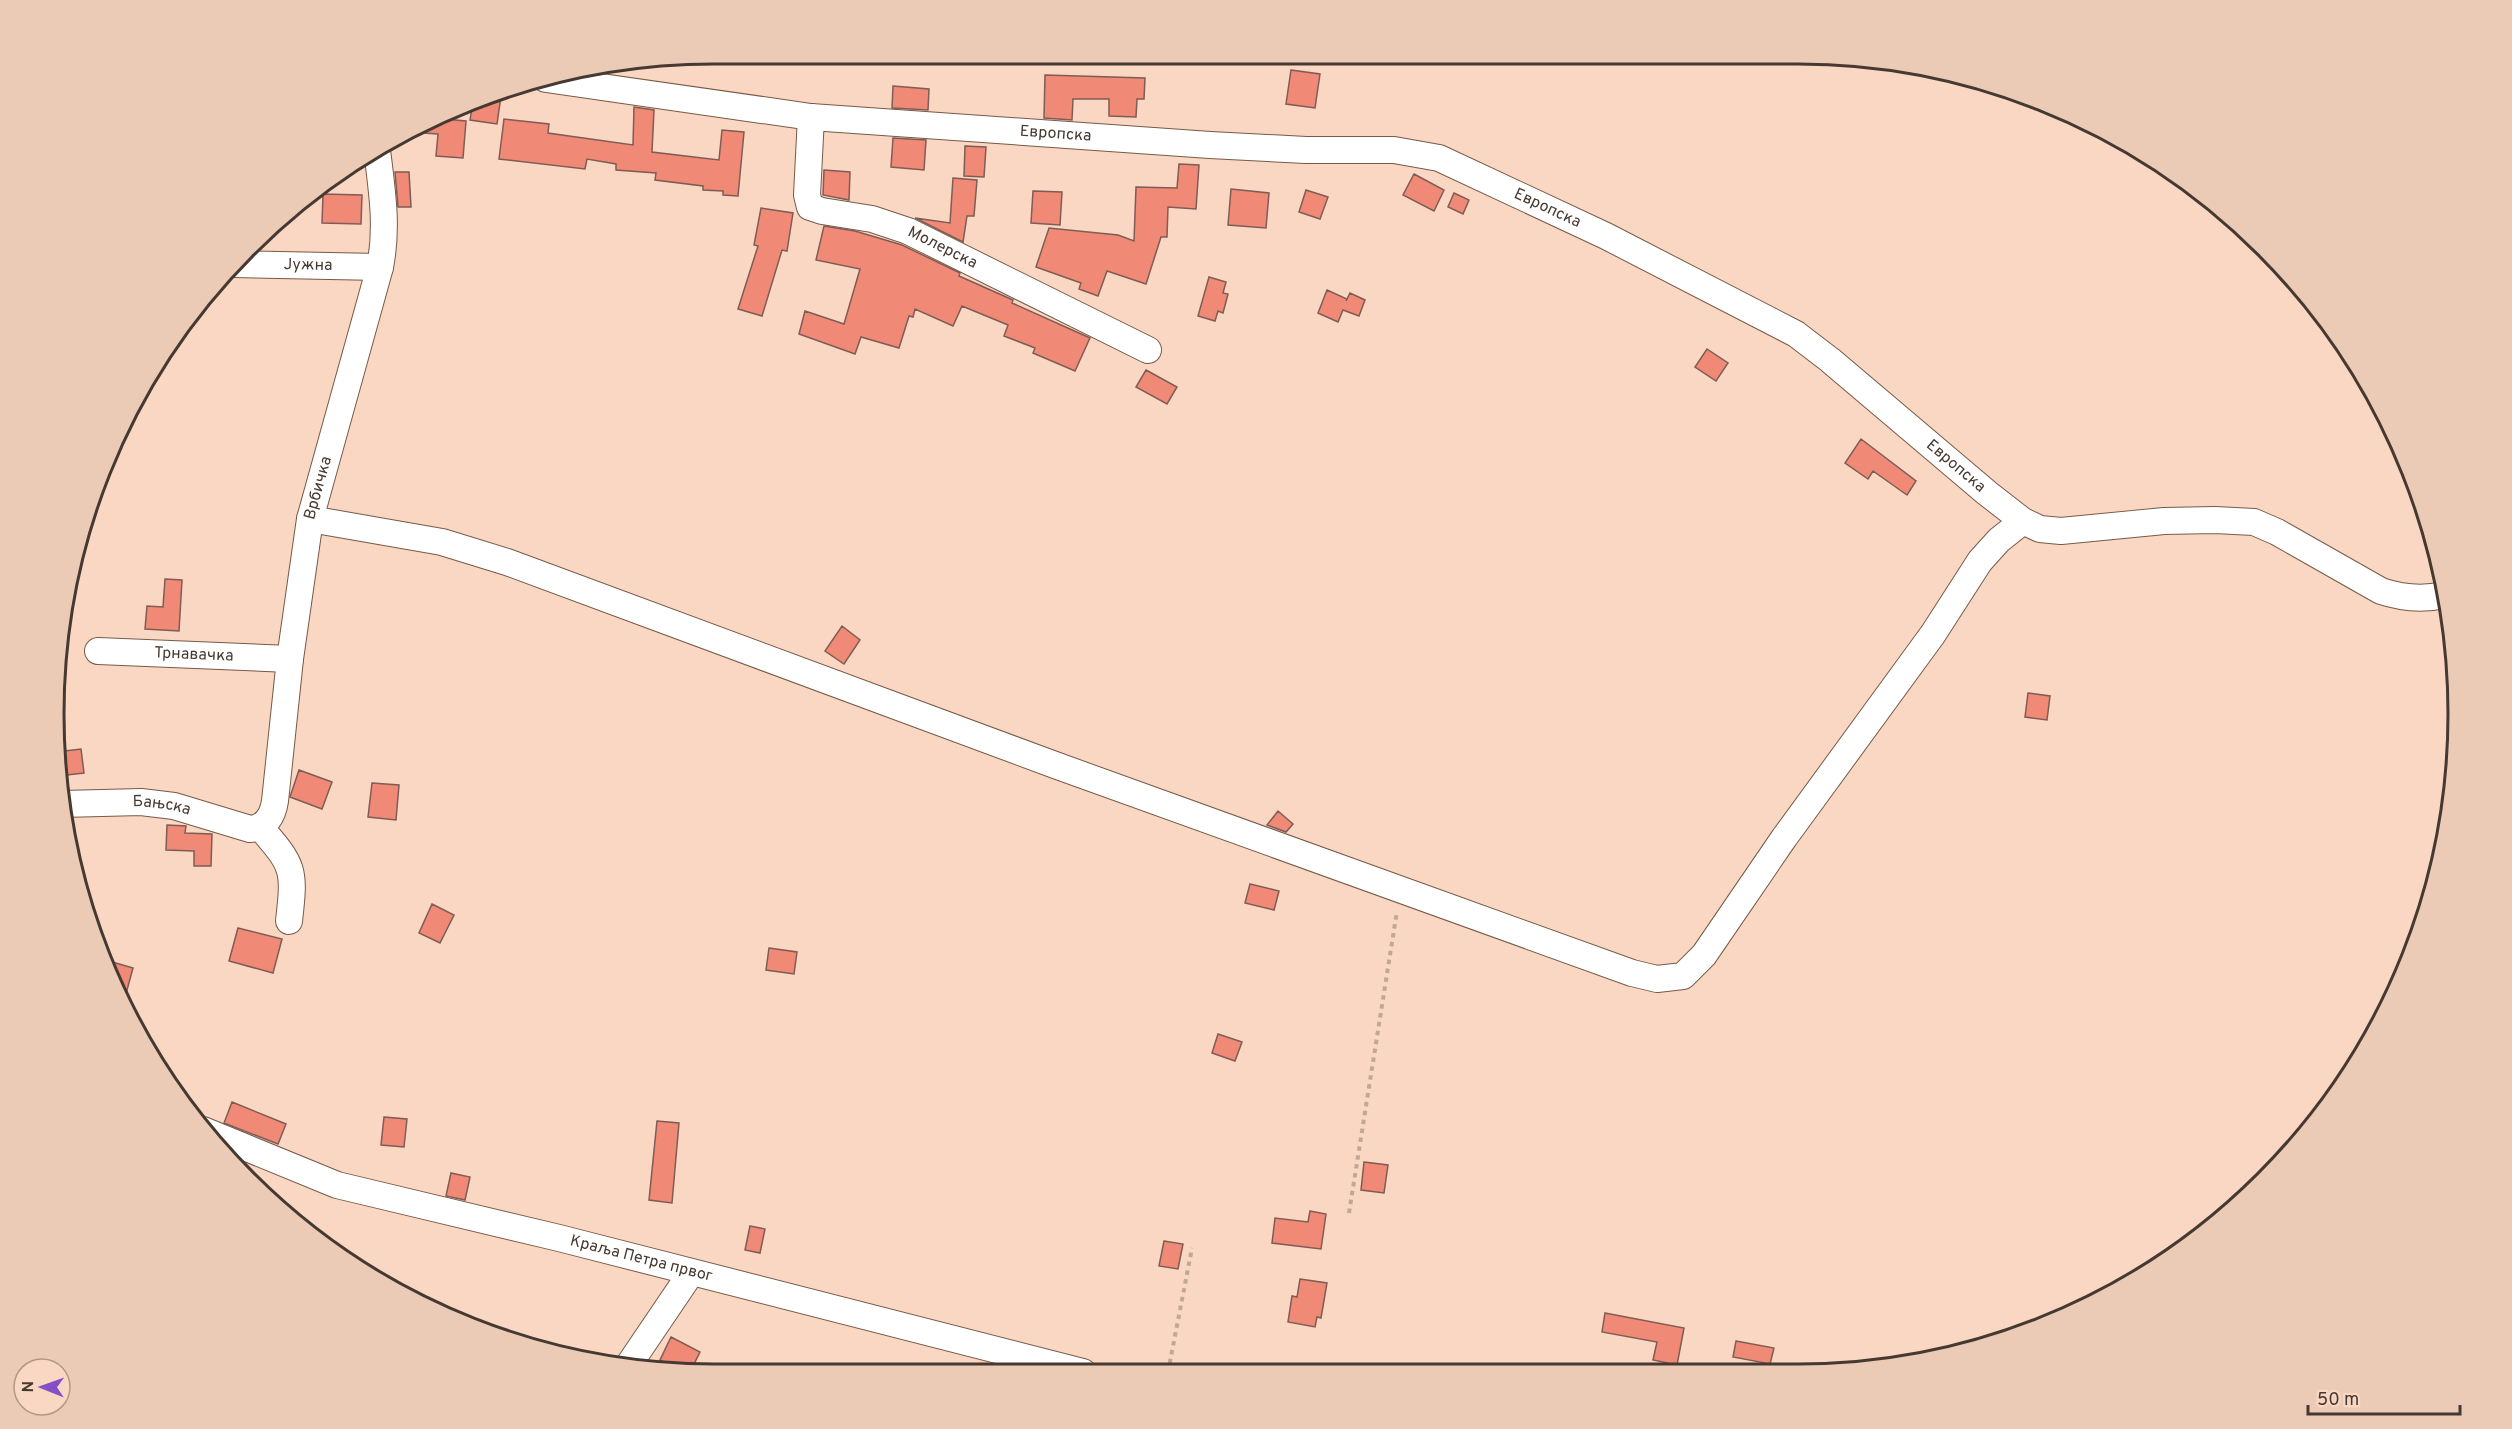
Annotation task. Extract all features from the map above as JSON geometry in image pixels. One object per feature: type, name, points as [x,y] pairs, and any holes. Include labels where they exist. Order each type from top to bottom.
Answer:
[{"type":"street","name":"Европска","points":[[567,82],[811,117],[1210,145],[1306,150],[1394,150],[1439,158],[1606,236],[1796,334],[1830,360],[1987,494],[2023,521],[2040,529],[2061,531],[2164,521],[2253,522],[2277,532],[2381,591],[2399,597],[2436,597]]},
{"type":"street","name":"Молерска","points":[[811,117],[807,195],[810,207],[872,219],[898,227],[1148,350]]},
{"type":"street","name":"Врбичка","points":[[261,826],[267,822],[274,809],[290,658],[310,519],[380,267],[386,226],[378,159]]},
{"type":"street","name":"Јужна","points":[[246,264],[380,267]]},
{"type":"street","points":[[310,519],[442,542],[507,562],[1400,890],[1632,974],[1657,979],[1683,976],[1704,955],[1784,838],[1933,634],[1980,561],[1999,540],[2023,521]]},
{"type":"street","name":"Трнавачка","points":[[99,651],[290,658]]},
{"type":"street","name":"Бањска","points":[[71,804],[141,802],[174,806],[250,829],[261,826]]},
{"type":"street","points":[[261,826],[288,862],[292,874],[289,921]]},
{"type":"street","name":"Краља Петра првог","points":[[221,1137],[337,1185],[1051,1364]]},
{"type":"street","points":[[633,1359],[691,1273]]},
{"type":"path","points":[[1349,1213],[1400,890]]},
{"type":"path","points":[[1170,1364],[1192,1248]]},
{"type":"building","points":[[1291,70],[1320,74],[1315,108],[1286,104]]},
{"type":"building","points":[[1045,75],[1145,78],[1144,99],[1137,99],[1136,117],[1109,116],[1109,99],[1073,99],[1072,120],[1044,118]]},
{"type":"building","points":[[893,86],[929,89],[928,110],[892,108]]},
{"type":"building","points":[[500,101],[497,124],[470,120],[471,112]]},
{"type":"building","points":[[634,107],[654,110],[652,152],[719,160],[722,130],[744,132],[738,196],[723,195],[723,191],[703,190],[703,186],[655,180],[656,173],[616,170],[616,164],[587,159],[585,169],[499,159],[504,119],[549,124],[548,133],[633,145]]},
{"type":"building","points":[[453,120],[466,121],[463,158],[436,156],[438,134],[425,133]]},
{"type":"building","points":[[893,138],[926,140],[924,170],[891,167]]},
{"type":"building","points":[[965,146],[986,147],[984,177],[964,176]]},
{"type":"building","points":[[1179,164],[1199,165],[1196,209],[1168,207],[1167,237],[1161,237],[1146,284],[1107,271],[1098,296],[1079,289],[1081,283],[1036,267],[1049,228],[1118,235],[1134,241],[1136,187],[1177,188]]},
{"type":"building","points":[[824,170],[850,172],[849,200],[823,195]]},
{"type":"building","points":[[395,172],[409,172],[411,207],[398,207]]},
{"type":"building","points":[[1414,174],[1444,190],[1434,211],[1403,195]]},
{"type":"building","points":[[953,178],[977,180],[974,216],[967,216],[963,242],[915,218],[950,223]]},
{"type":"building","points":[[1231,189],[1269,193],[1266,228],[1228,225]]},
{"type":"building","points":[[1306,190],[1328,197],[1320,219],[1299,212]]},
{"type":"building","points":[[1033,191],[1062,192],[1060,225],[1031,223]]},
{"type":"building","points":[[1454,193],[1469,200],[1463,214],[1448,207]]},
{"type":"building","points":[[326,194],[362,195],[361,224],[322,223],[323,196]]},
{"type":"building","points":[[761,208],[793,213],[787,251],[782,250],[762,316],[738,309],[758,246],[754,245]]},
{"type":"building","points":[[824,226],[855,231],[902,245],[960,273],[959,276],[1013,300],[1012,303],[1090,338],[1075,371],[1033,353],[1035,348],[1004,336],[1008,325],[962,306],[953,326],[915,309],[913,317],[909,316],[899,348],[861,337],[855,354],[799,334],[805,311],[844,324],[860,269],[816,260]]},
{"type":"building","points":[[1209,277],[1226,282],[1223,293],[1228,294],[1223,313],[1218,311],[1215,321],[1198,316]]},
{"type":"building","points":[[1327,290],[1347,299],[1350,293],[1365,300],[1359,316],[1343,310],[1338,322],[1318,313]]},
{"type":"building","points":[[1707,349],[1728,363],[1716,381],[1695,367]]},
{"type":"building","points":[[1146,370],[1177,387],[1167,404],[1136,387]]},
{"type":"building","points":[[1861,439],[1916,481],[1907,495],[1873,471],[1868,479],[1845,463]]},
{"type":"building","points":[[165,579],[182,580],[179,631],[145,629],[147,606],[163,607]]},
{"type":"building","points":[[842,626],[860,640],[844,664],[825,651]]},
{"type":"building","points":[[2028,693],[2050,696],[2047,720],[2025,717]]},
{"type":"building","points":[[81,749],[84,773],[68,775],[66,751]]},
{"type":"building","points":[[299,770],[332,782],[322,809],[290,797]]},
{"type":"building","points":[[372,783],[399,785],[396,820],[368,817]]},
{"type":"building","points":[[1278,811],[1293,824],[1286,832],[1267,825]]},
{"type":"building","points":[[167,825],[186,826],[185,833],[212,834],[211,866],[194,866],[194,851],[166,850]]},
{"type":"building","points":[[1250,884],[1279,891],[1274,910],[1245,903]]},
{"type":"building","points":[[432,904],[454,915],[440,943],[419,933]]},
{"type":"building","points":[[238,928],[282,939],[273,973],[229,961]]},
{"type":"building","points":[[769,948],[797,952],[794,974],[766,970]]},
{"type":"building","points":[[114,962],[133,968],[127,991]]},
{"type":"building","points":[[1218,1034],[1242,1042],[1235,1061],[1212,1053]]},
{"type":"building","points":[[232,1102],[286,1124],[278,1144],[224,1123]]},
{"type":"building","points":[[384,1117],[407,1119],[404,1147],[381,1145]]},
{"type":"building","points":[[657,1121],[679,1123],[672,1203],[649,1200]]},
{"type":"building","points":[[1364,1162],[1388,1165],[1384,1193],[1361,1190]]},
{"type":"building","points":[[451,1173],[470,1177],[465,1200],[446,1196]]},
{"type":"building","points":[[1310,1211],[1326,1214],[1321,1249],[1272,1243],[1275,1218],[1308,1222]]},
{"type":"building","points":[[750,1226],[765,1229],[760,1253],[745,1250]]},
{"type":"building","points":[[1164,1241],[1183,1244],[1178,1269],[1159,1266]]},
{"type":"building","points":[[1300,1279],[1327,1283],[1321,1318],[1317,1317],[1315,1327],[1288,1322],[1292,1296],[1297,1297]]},
{"type":"building","points":[[1605,1313],[1684,1328],[1677,1364],[1653,1360],[1657,1342],[1602,1332]]},
{"type":"building","points":[[671,1337],[700,1352],[694,1364],[665,1362],[660,1360]]},
{"type":"building","points":[[1736,1341],[1774,1348],[1770,1364],[1733,1357]]}]
